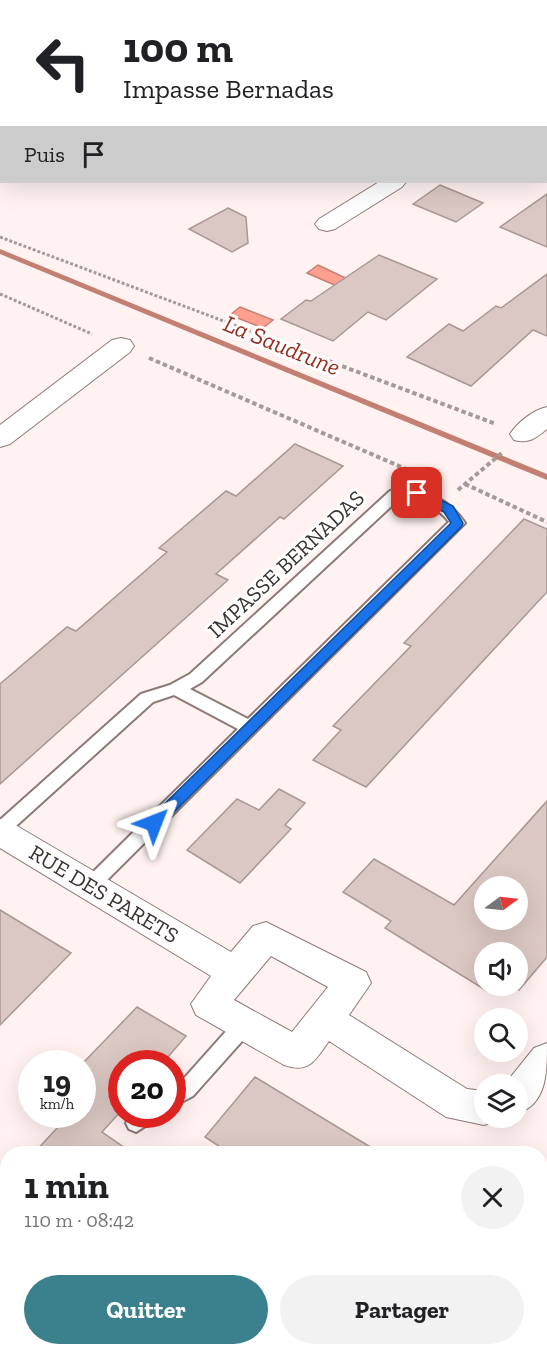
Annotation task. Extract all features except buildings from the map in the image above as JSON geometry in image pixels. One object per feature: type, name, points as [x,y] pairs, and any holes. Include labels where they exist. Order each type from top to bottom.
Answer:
[{"type":"street","points":[[327,224],[392,183]]},
{"type":"street","points":[[0,438],[121,346]]},
{"type":"street","points":[[515,442],[547,415]]},
{"type":"street","name":"RUE DES PARETS","points":[[0,831],[222,964]]},
{"type":"street","points":[[266,936],[353,983],[325,1019],[297,1054],[209,1004],[222,964],[266,936]]},
{"type":"street","points":[[325,1019],[460,1106],[474,1107]]},
{"type":"street","points":[[528,1084],[547,1059]]},
{"type":"lane","name":"IMPASSE BERNADAS","points":[[0,831],[147,698],[176,689],[195,678],[395,494],[417,493],[440,504]]},
{"type":"lane","points":[[90,886],[457,523],[449,509],[440,504]]},
{"type":"lane","points":[[176,689],[250,728]]},
{"type":"lane","points":[[186,1090],[244,1025]]},
{"type":"path","points":[[0,237],[515,442],[440,504]]},
{"type":"path","points":[[0,294],[413,472]]},
{"type":"path","points":[[465,484],[547,522]]},
{"type":"shaded area","points":[[318,265],[352,281],[341,288],[307,273]]},
{"type":"shaded area","points":[[240,307],[273,320],[263,328],[230,315]]},
{"type":"waterway","name":"La Saudrune","points":[[0,251],[547,477]]},
{"type":"route","points":[[154,823],[457,523],[449,509],[417,493]]}]
